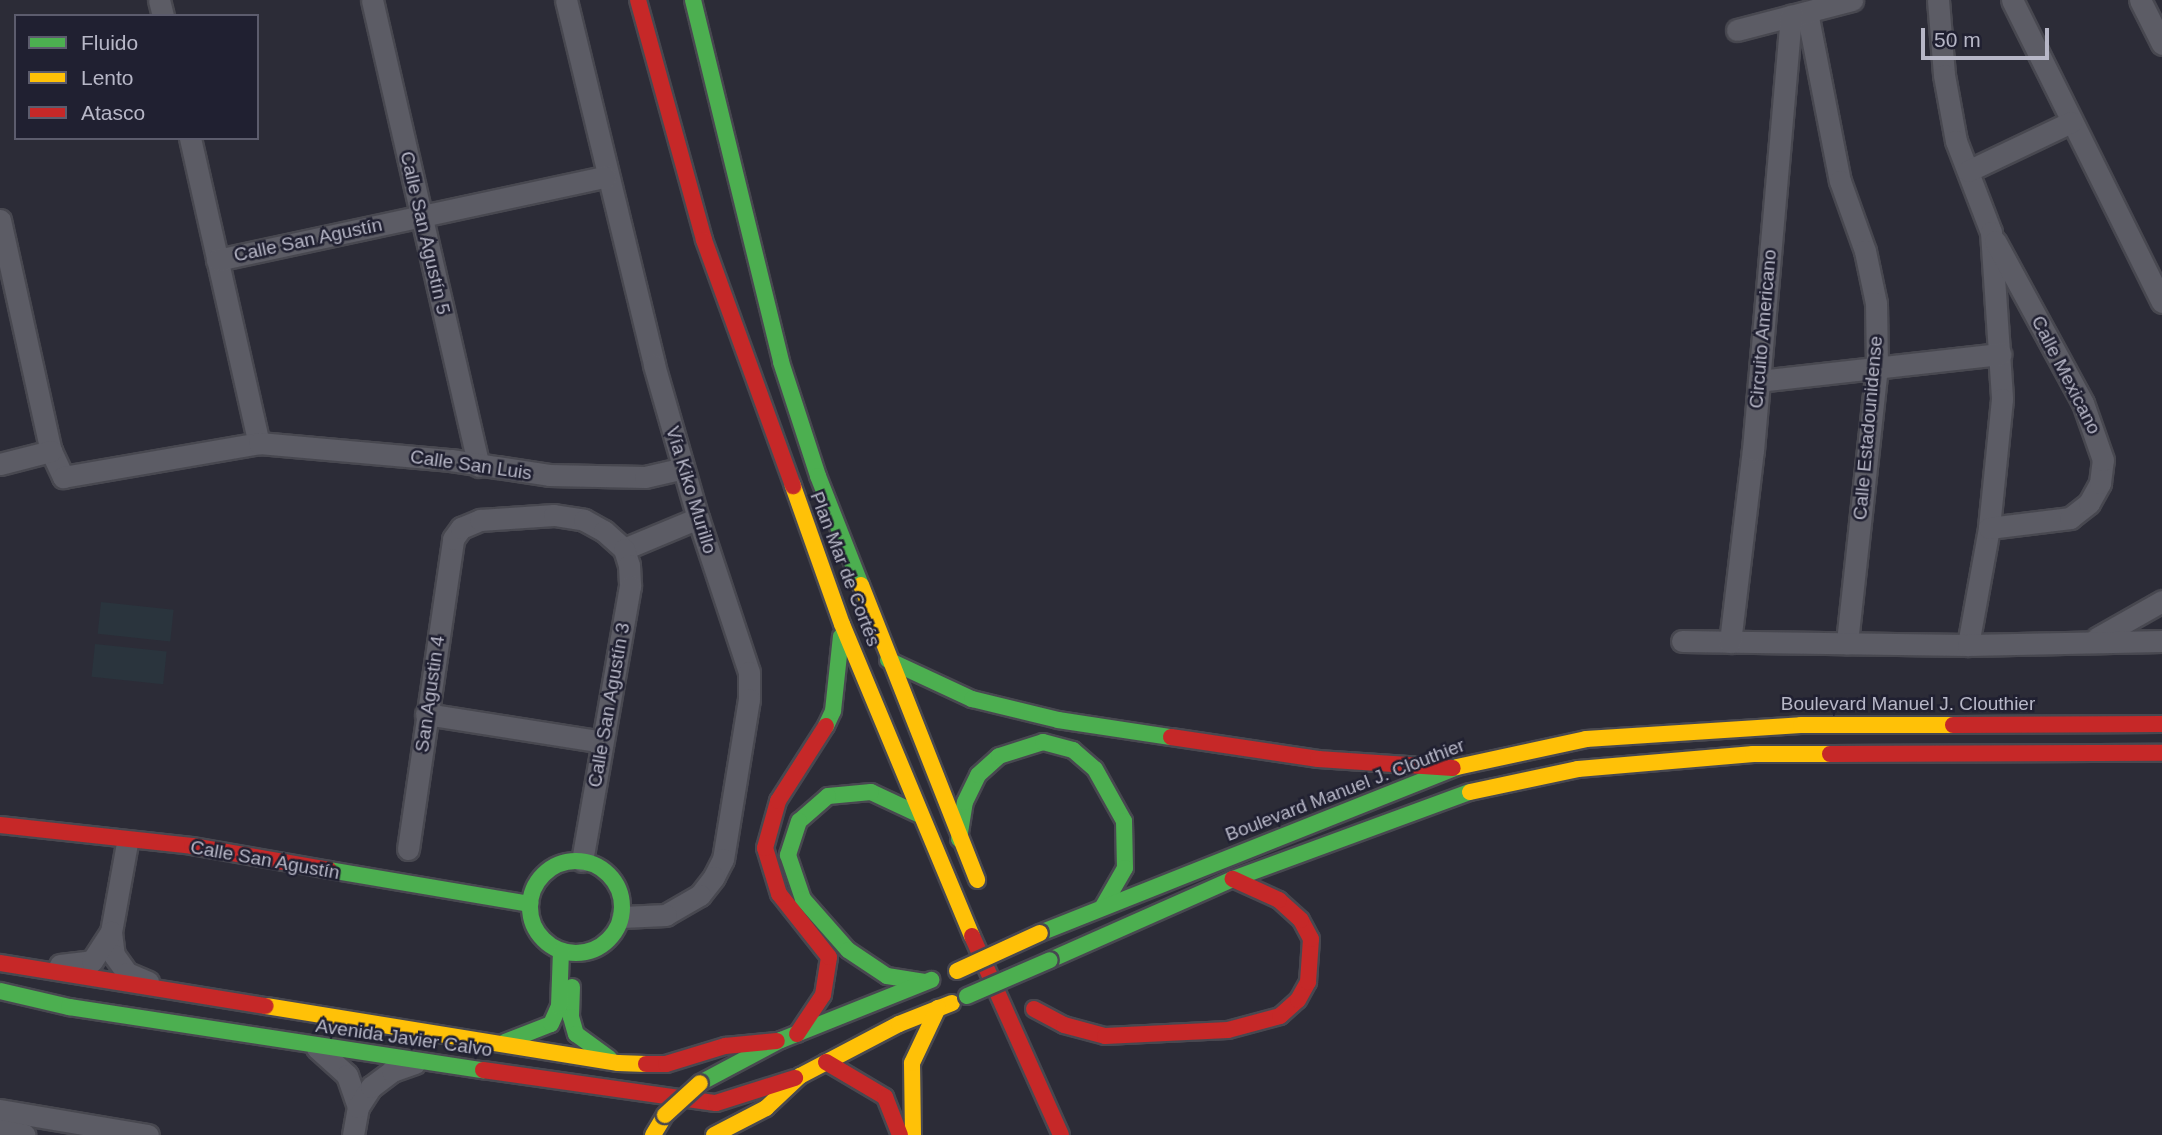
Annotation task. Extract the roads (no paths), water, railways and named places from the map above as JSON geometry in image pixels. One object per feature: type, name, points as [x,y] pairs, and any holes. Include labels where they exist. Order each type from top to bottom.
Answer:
[{"type":"main road","name":"Plan Mar de Cortés","points":[[638,0],[704,240],[842,624],[918,814],[1061,1135]]},
{"type":"main road","name":"Plan Mar de Cortés","points":[[694,0],[730,167],[781,362],[818,476],[888,660],[986,900]]},
{"type":"main road","points":[[797,1034],[823,995],[830,966],[823,946],[771,879],[766,840],[778,801],[821,738],[832,711],[841,670],[842,624]]},
{"type":"main road","points":[[888,660],[972,699],[1058,720],[1318,759],[1453,768]]},
{"type":"main road","name":"Boulevard Manuel J. Clouthier","points":[[653,1135],[664,1115],[700,1083],[781,1040],[1453,768],[1586,739],[1661,731],[1801,725],[2162,724]]},
{"type":"main road","points":[[959,839],[965,802],[978,775],[999,756],[1043,742],[1073,750],[1095,769],[1124,821],[1125,868],[1102,908]]},
{"type":"main road","points":[[714,1135],[766,1108],[800,1076],[938,1008],[1233,879],[1450,796],[1578,769],[1753,754],[2162,753]]},
{"type":"main road","points":[[918,814],[871,792],[828,796],[799,821],[788,855],[803,899],[848,950],[887,976],[925,982]]},
{"type":"main road","name":"Calle San Agustín","points":[[0,825],[127,843],[191,846],[530,904]]},
{"type":"main road","points":[[582,861],[609,874],[620,894],[622,917],[610,939],[568,953],[537,933],[530,904],[533,889],[553,867],[582,861]]},
{"type":"main road","points":[[1029,997],[1064,1025],[1105,1036],[1228,1030],[1280,1016],[1298,1000],[1308,982],[1311,939],[1301,920],[1279,900],[1233,879]]},
{"type":"main road","points":[[1002,936],[1045,1034]]},
{"type":"main road","points":[[496,1045],[540,1032],[551,1024],[559,1006],[568,953]]},
{"type":"main road","points":[[568,953],[572,1025],[580,1041],[618,1063]]},
{"type":"main road","name":"Avenida Javier Calvo","points":[[8,966],[618,1063],[666,1064],[725,1046],[781,1040]]},
{"type":"main road","name":"Avenida Javier Calvo","points":[[0,990],[69,1007],[317,1047],[716,1102],[800,1076]]},
{"type":"main road","points":[[914,1135],[912,1063],[938,1008]]},
{"type":"main road","points":[[826,1062],[885,1097],[900,1135]]},
{"type":"street","name":"Calle San Agustín 5","points":[[372,0],[479,466]]},
{"type":"street","name":"Vía Kiko Murillo","points":[[566,0],[606,177],[683,468],[749,672],[749,699],[723,859],[699,895],[679,909],[666,915],[622,917]]},
{"type":"street","points":[[1737,30],[1852,0]]},
{"type":"street","name":"Calle Mexicano","points":[[1938,0],[1944,75],[1956,141],[1990,232],[2083,403],[2103,460],[2101,483],[2089,503],[2070,518],[1989,528]]},
{"type":"street","points":[[2012,0],[2162,302]]},
{"type":"street","points":[[2140,0],[2162,44]]},
{"type":"street","name":"Calle Estadounidense","points":[[1799,14],[1840,181],[1865,251],[1876,303],[1877,366],[1847,643]]},
{"type":"street","name":"Circuito Americano","points":[[1730,642],[1799,14]]},
{"type":"street","points":[[1968,171],[2071,122]]},
{"type":"street","points":[[190,140],[259,443]]},
{"type":"street","name":"Calle San Agustín","points":[[217,260],[606,177]]},
{"type":"street","points":[[0,220],[51,451],[0,464]]},
{"type":"street","name":"Calle Mexicano","points":[[1968,645],[1989,528],[2002,399],[1990,232]]},
{"type":"street","points":[[1759,381],[2000,354]]},
{"type":"street","name":"Calle San Luis","points":[[51,451],[59,475],[69,478],[141,460],[259,443],[549,475],[645,477],[683,468]]},
{"type":"street","name":"San Agustin 4","points":[[408,849],[453,539],[470,523],[554,515],[584,520],[624,549]]},
{"type":"street","points":[[624,549],[698,518]]},
{"type":"street","name":"Calle San Agustín 3","points":[[582,861],[630,586],[624,549]]},
{"type":"street","points":[[2095,639],[2162,601]]},
{"type":"street","points":[[1682,641],[1968,645],[2095,639],[2162,640]]},
{"type":"street","points":[[426,714],[601,742]]},
{"type":"street","points":[[8,966],[41,963],[79,966],[99,955],[111,932],[127,843]]},
{"type":"street","points":[[111,932],[114,955],[127,972],[172,993]]},
{"type":"street","points":[[317,1047],[347,1075],[358,1107]]},
{"type":"street","points":[[353,1135],[358,1107],[381,1078],[418,1062]]},
{"type":"street","points":[[0,1110],[149,1135]]},
{"type":"street","points":[[0,1130],[25,1135]]}]
